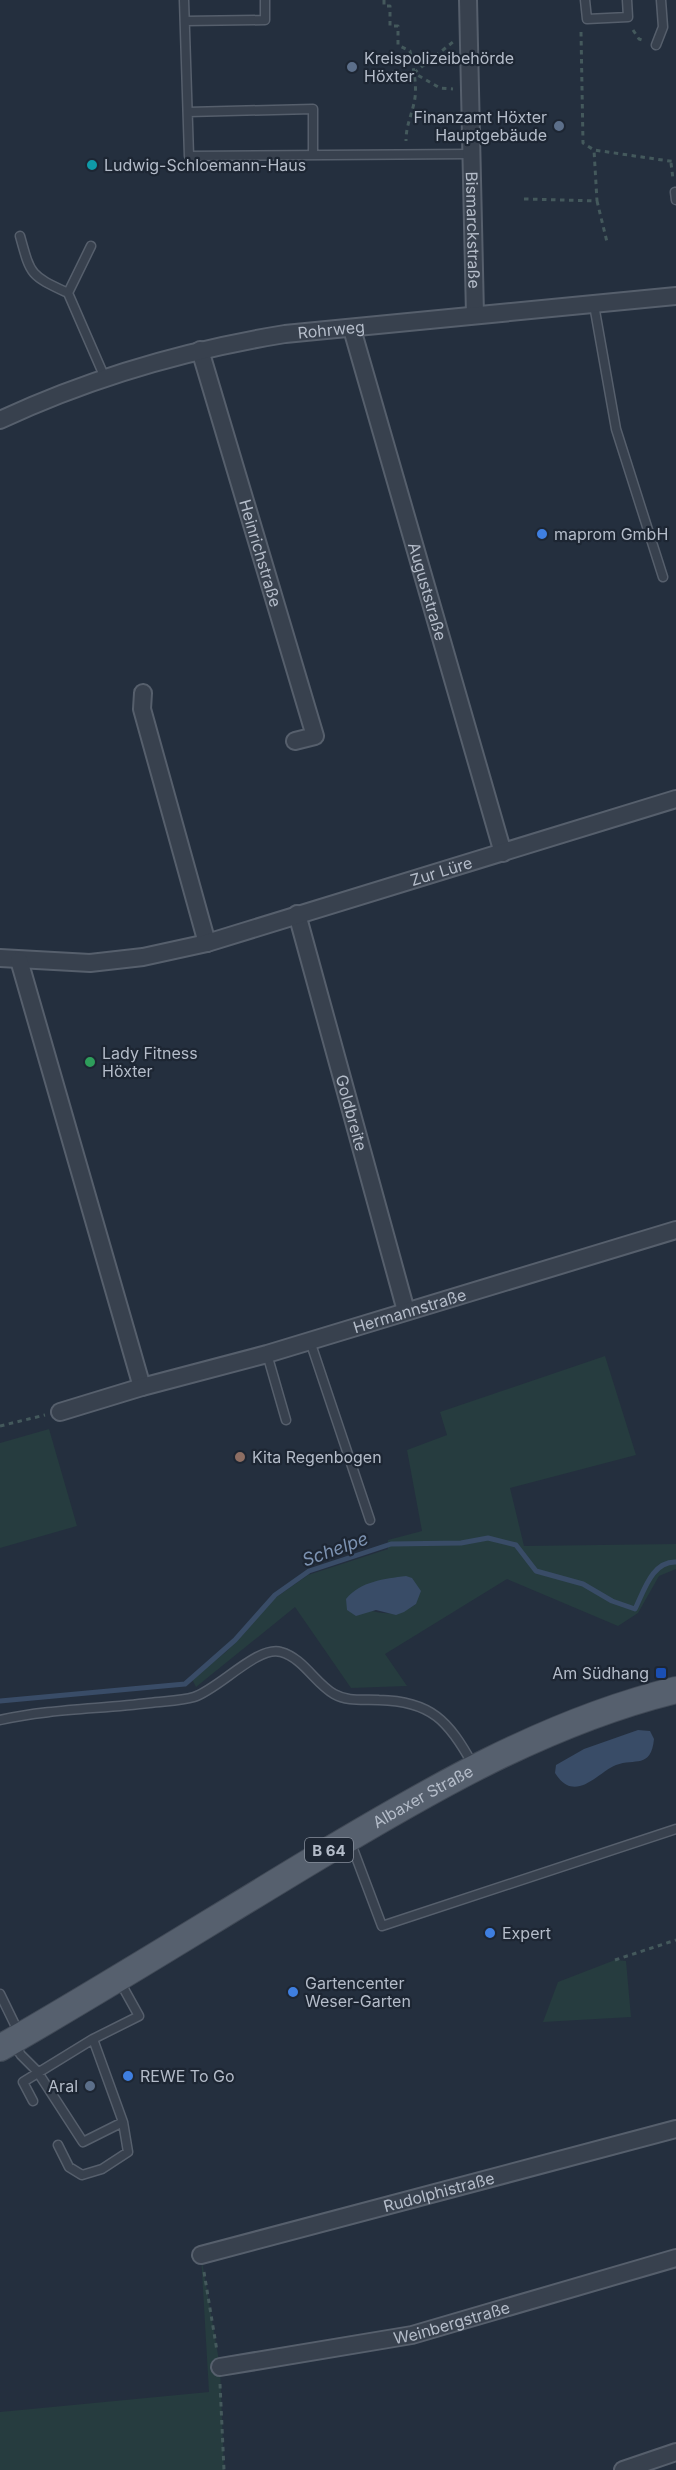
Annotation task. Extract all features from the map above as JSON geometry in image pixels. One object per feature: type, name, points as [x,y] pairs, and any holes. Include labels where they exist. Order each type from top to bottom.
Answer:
[{"type":"main road","name":"Albaxer Straße","points":[[11,2041],[349,1838],[474,1768],[582,1720],[676,1690]]},
{"type":"street","name":"Bismarckstraße","points":[[468,0],[475,315]]},
{"type":"street","name":"Rohrweg","points":[[0,420],[105,378],[200,350],[285,334],[676,297]]},
{"type":"street","name":"Auguststraße","points":[[352,329],[503,853]]},
{"type":"street","name":"Heinrichstraße","points":[[200,350],[315,736],[294,741]]},
{"type":"street","points":[[143,693],[142,709],[207,943]]},
{"type":"street","name":"Zur Lüre","points":[[0,958],[90,963],[143,957],[207,943],[676,799]]},
{"type":"street","name":"Goldbreite","points":[[297,914],[406,1311]]},
{"type":"street","points":[[19,960],[142,1387]]},
{"type":"street","name":"Hermannstraße","points":[[60,1412],[142,1387],[267,1354],[676,1230]]},
{"type":"street","name":"Rudolphistraße","points":[[201,2255],[676,2129]]},
{"type":"street","name":"Weinbergstraße","points":[[220,2367],[412,2335],[676,2258]]},
{"type":"street","points":[[623,2470],[676,2452]]},
{"type":"lane","points":[[184,0],[189,156],[471,154]]},
{"type":"lane","points":[[185,21],[266,20],[265,0]]},
{"type":"lane","points":[[585,0],[586,19],[628,17],[627,0]]},
{"type":"lane","points":[[656,45],[663,27],[661,0]]},
{"type":"lane","points":[[188,112],[313,110],[313,155]]},
{"type":"lane","points":[[20,236],[30,271],[40,280],[68,293],[105,378]]},
{"type":"lane","points":[[68,293],[91,246]]},
{"type":"lane","points":[[594,305],[616,429],[663,576]]},
{"type":"lane","points":[[310,1341],[370,1520]]},
{"type":"lane","points":[[267,1354],[286,1420]]},
{"type":"lane","points":[[0,1720],[22,1715],[102,1709],[193,1698],[214,1689],[263,1653],[280,1651],[300,1663],[334,1694],[353,1700],[410,1702],[435,1712],[466,1752],[474,1768]]},
{"type":"lane","points":[[349,1838],[382,1926],[676,1829]]},
{"type":"lane","points":[[33,2101],[23,2082],[93,2038],[139,2016],[118,1977]]},
{"type":"lane","points":[[0,1994],[11,2041],[21,2055],[38,2071],[83,2142],[123,2122]]},
{"type":"lane","points":[[58,2145],[69,2167],[82,2175],[102,2169],[128,2152],[123,2122],[93,2038]]},
{"type":"path","points":[[384,0],[384,6],[390,6],[390,26],[398,26],[398,45],[410,51],[414,73],[415,102],[406,126],[407,154]]},
{"type":"path","points":[[628,17],[639,39],[656,45]]},
{"type":"path","points":[[586,19],[581,27],[580,46],[583,143],[594,150],[676,162]]},
{"type":"path","points":[[414,73],[467,30]]},
{"type":"path","points":[[392,72],[414,73],[441,88],[470,90]]},
{"type":"path","points":[[594,150],[597,201],[607,242]]},
{"type":"path","points":[[524,199],[597,201]]},
{"type":"path","points":[[0,1426],[60,1412]]},
{"type":"path","points":[[615,1960],[676,1940]]},
{"type":"green space","points":[[605,1356],[636,1455],[510,1488],[524,1546],[676,1544],[676,1569],[659,1576],[638,1613],[618,1626],[507,1579],[385,1654],[407,1686],[351,1688],[295,1607],[196,1687],[192,1679],[227,1651],[275,1598],[308,1575],[388,1549],[388,1540],[422,1531],[407,1450],[447,1435],[440,1412]],"holes":[[[346,1599],[416,1604],[398,1612],[381,1613],[363,1608]]]},
{"type":"green space","points":[[49,1429],[77,1526],[0,1548],[0,1443]]},
{"type":"green space","points":[[615,1960],[626,1961],[631,2017],[543,2022],[558,1982]]},
{"type":"green space","points":[[201,2255],[220,2367],[224,2470],[0,2470],[0,2412],[209,2392]]},
{"type":"water","points":[[406,1576],[412,1578],[421,1591],[416,1604],[404,1612],[396,1615],[376,1610],[356,1616],[347,1610],[346,1599],[359,1588],[373,1582]]},
{"type":"water","points":[[638,1730],[650,1731],[654,1739],[646,1759],[616,1765],[586,1784],[578,1786],[570,1786],[555,1773],[556,1765],[584,1749]]},
{"type":"waterway","name":"Schelpe","points":[[0,1701],[185,1684],[235,1640],[275,1595],[309,1571],[391,1544],[461,1543],[488,1538],[516,1545],[536,1571],[583,1584],[612,1601],[635,1609],[655,1572],[661,1566],[676,1562]]},
{"type":"place","name":"Kreispolizeibehörde Höxter","points":[[352,67]]},
{"type":"place","name":"Finanzamt Höxter Hauptgebäude","points":[[559,126]]},
{"type":"place","name":"Ludwig-Schloemann-Haus","points":[[92,165]]},
{"type":"place","name":"maprom GmbH","points":[[542,534]]},
{"type":"place","name":"Lady Fitness Höxter","points":[[90,1062]]},
{"type":"place","name":"Kita Regenbogen","points":[[240,1457]]},
{"type":"place","name":"Am Südhang","points":[[661,1673]]},
{"type":"place","name":"Expert","points":[[490,1933]]},
{"type":"place","name":"Gartencenter Weser-Garten","points":[[293,1992]]},
{"type":"place","name":"REWE To Go","points":[[128,2076]]},
{"type":"place","name":"Aral","points":[[90,2086]]}]
